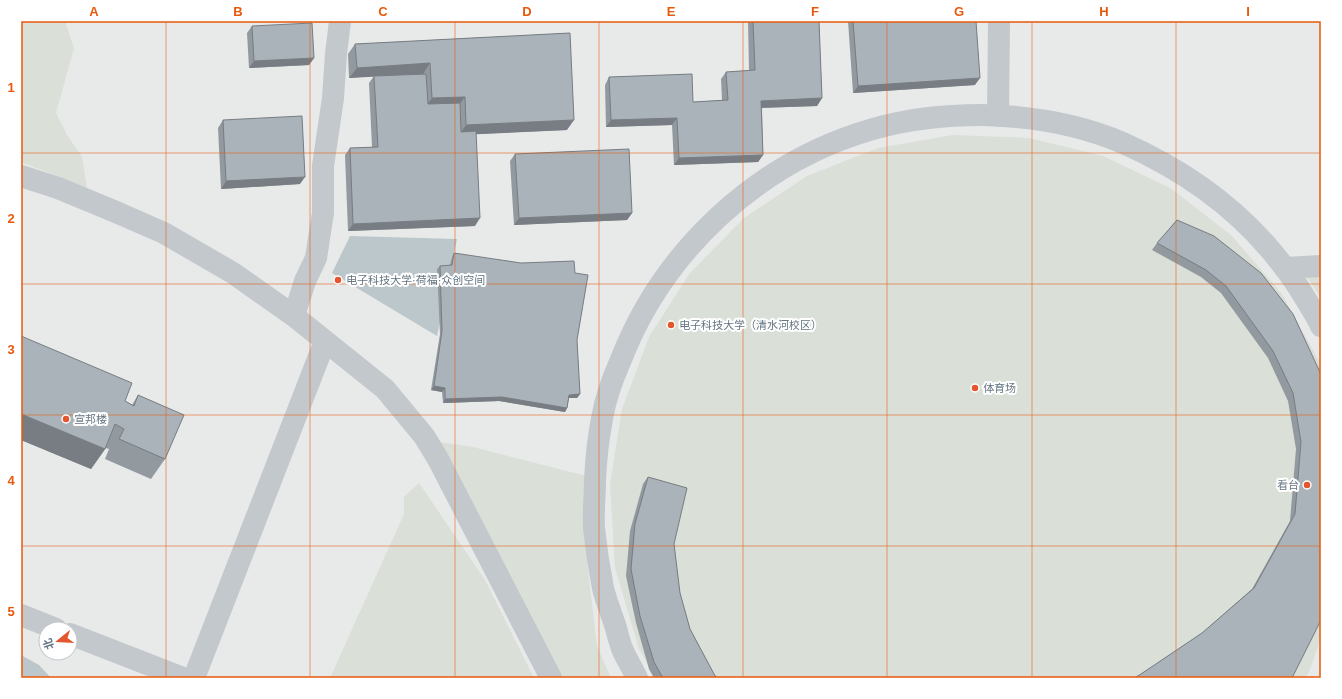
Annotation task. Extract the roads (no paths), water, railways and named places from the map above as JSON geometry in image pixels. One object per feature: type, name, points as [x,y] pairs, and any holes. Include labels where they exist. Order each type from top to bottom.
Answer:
[{"type":"street","points":[[294,316],[305,281],[316,258],[322,221],[323,166],[333,98],[340,21]]},
{"type":"street","points":[[998,116],[1000,21]]},
{"type":"street","points":[[637,678],[623,651],[603,589],[594,525],[596,461],[602,419],[613,379],[628,340],[648,303],[670,268],[698,236],[728,207],[761,182],[797,160],[835,142],[874,129],[915,120],[956,115],[998,116],[1040,120],[1080,129],[1120,142],[1158,160],[1194,181],[1227,207],[1258,236],[1285,268],[1321,326]]},
{"type":"street","points":[[21,176],[58,188],[164,233],[233,273],[294,316],[385,389],[424,436],[438,459],[551,678]]},
{"type":"street","points":[[1285,268],[1321,266]]},
{"type":"street","points":[[194,678],[325,340]]},
{"type":"street","points":[[21,615],[38,622]]},
{"type":"street","points":[[78,637],[183,678]]},
{"type":"place","name":"电子科技大学·荷福·众创空间","points":[[338,280]]},
{"type":"place","name":"电子科技大学（清水河校区）","points":[[671,325]]},
{"type":"place","name":"体育场","points":[[975,388]]},
{"type":"place","name":"宣邦楼","points":[[66,419]]},
{"type":"place","name":"看台","points":[[1307,485]]}]
